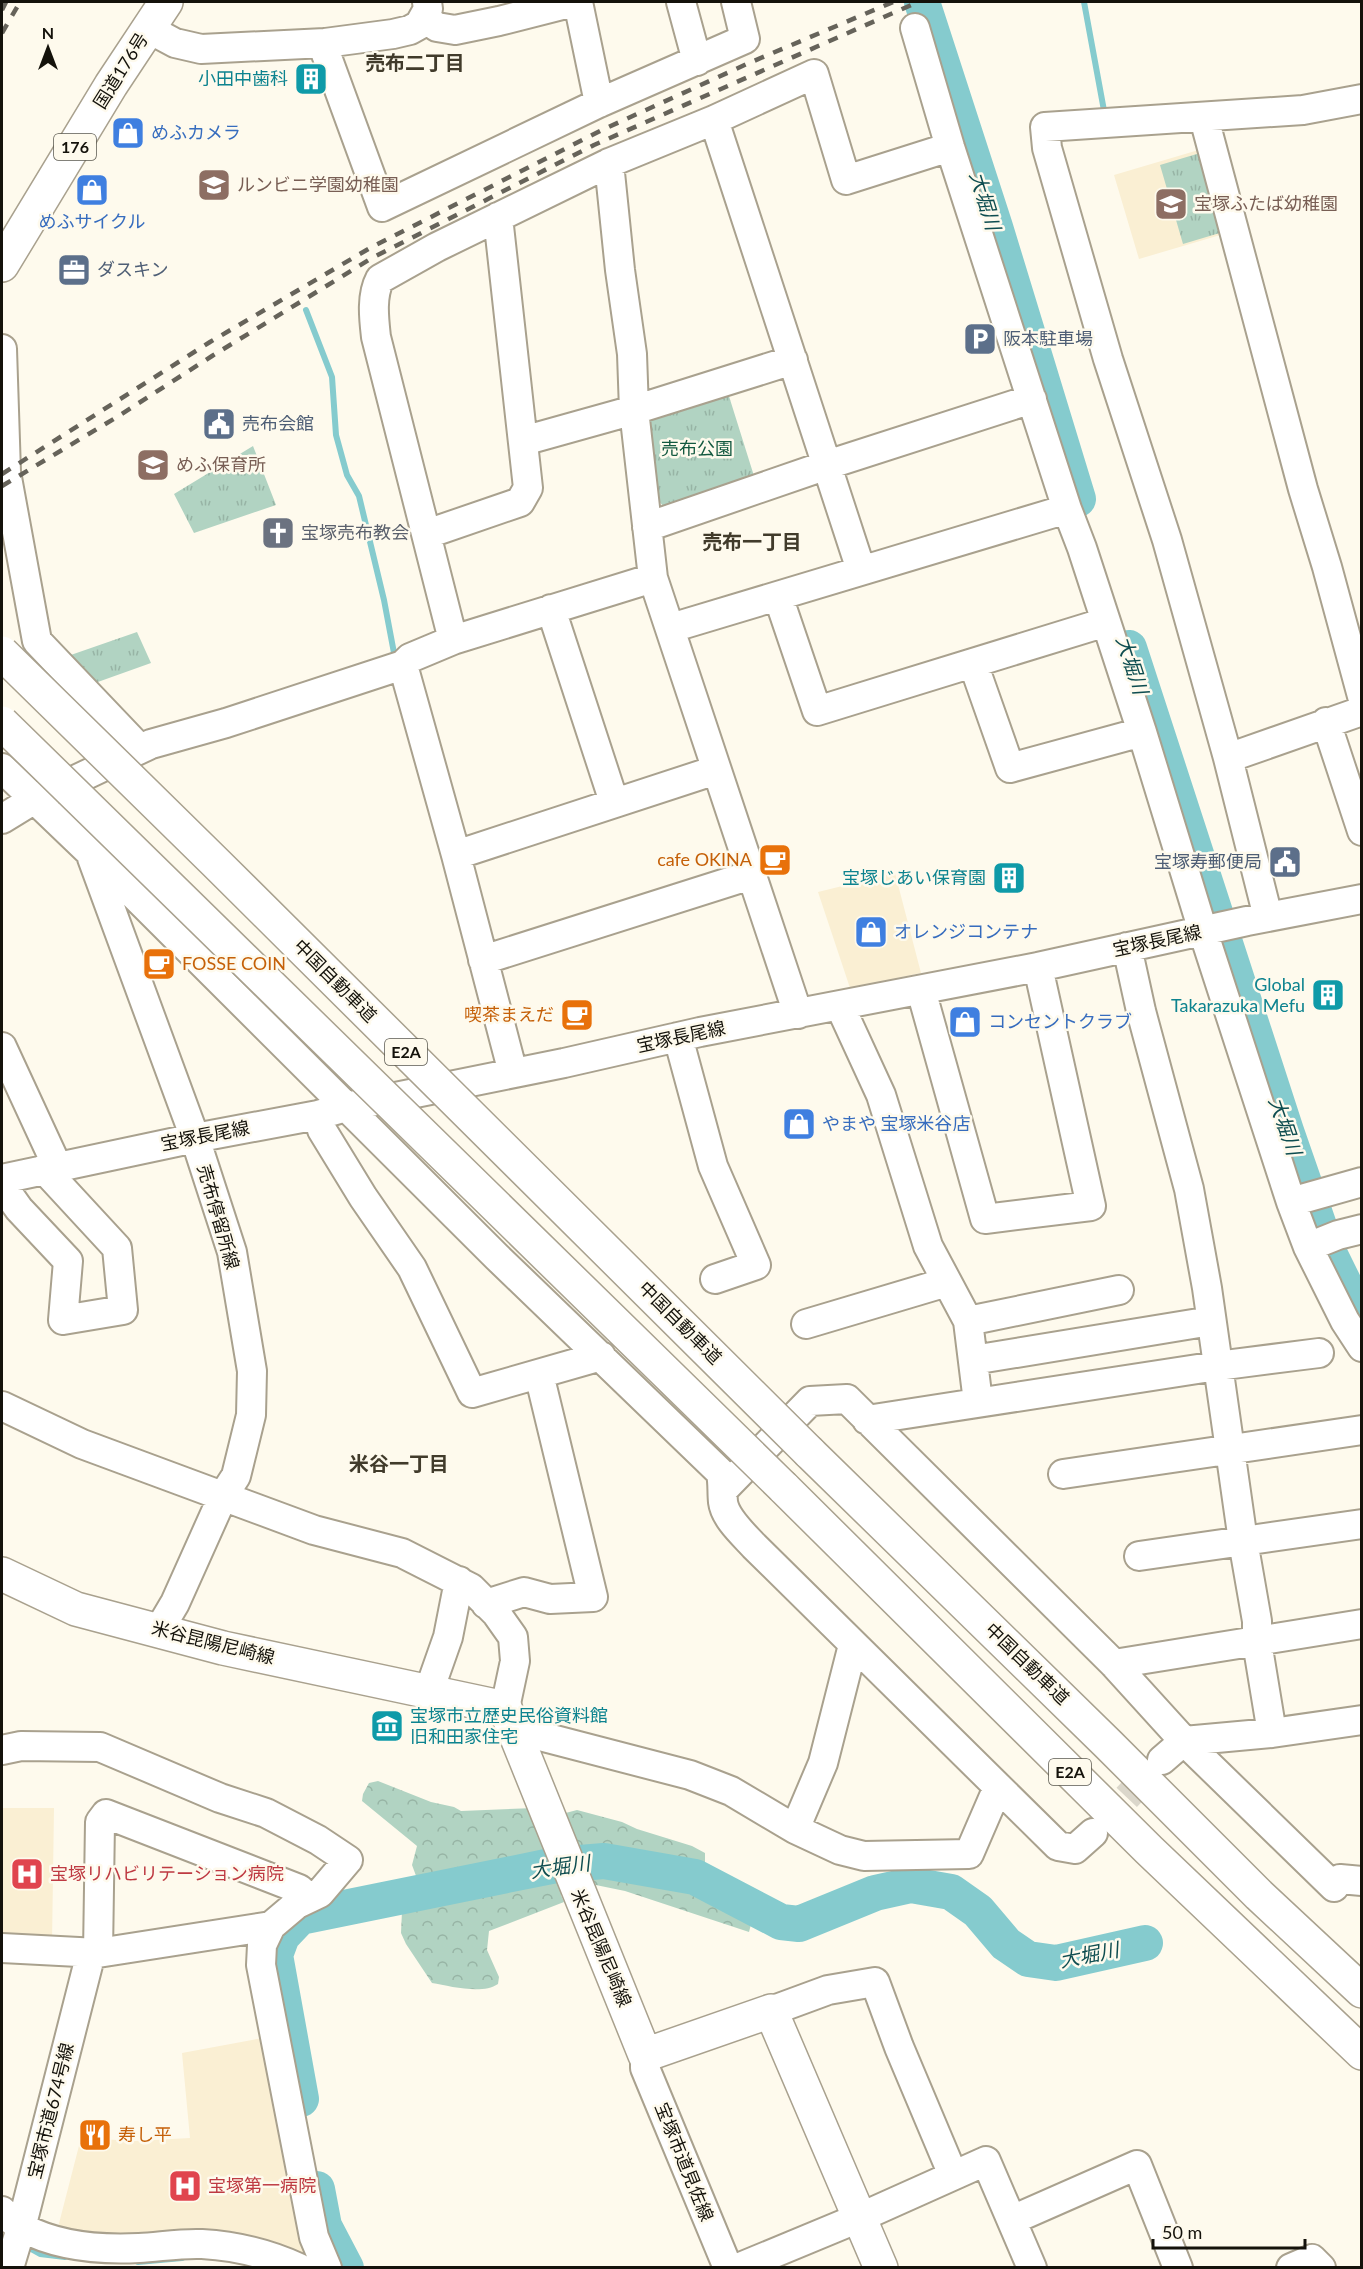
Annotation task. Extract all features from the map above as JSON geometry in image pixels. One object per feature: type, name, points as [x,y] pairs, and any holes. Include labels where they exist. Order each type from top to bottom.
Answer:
[{"type":"main road","name":"国道176号","points":[[2,265],[147,28],[166,2]]},
{"type":"main road","name":"中国自動車道","points":[[2,655],[216,863],[1259,1895],[1362,1991]]},
{"type":"main road","name":"E2A","points":[[2,723],[783,1487],[1149,1850],[1362,2053]]},
{"type":"main road","name":"米谷昆陽尼崎線","points":[[2,1574],[76,1609],[223,1648],[429,1691],[509,1718],[645,2055]]},
{"type":"main road","points":[[1149,1850],[1290,2003],[1362,2076]]},
{"type":"main road","points":[[1259,1895],[1362,1975]]},
{"type":"main road","points":[[645,2055],[771,2011],[881,2268]]},
{"type":"street","points":[[426,10],[436,27],[455,30],[576,2],[599,103]]},
{"type":"street","points":[[681,2],[697,61]]},
{"type":"street","points":[[325,43],[326,54],[381,207],[599,103],[745,39],[736,2]]},
{"type":"street","points":[[147,28],[175,43],[201,49],[325,43],[365,40],[410,30],[419,25],[426,10]]},
{"type":"street","points":[[915,28],[950,147],[1142,732],[1214,929],[1302,1199],[1345,1321],[1362,1347]]},
{"type":"street","points":[[453,640],[376,337],[374,318],[376,286],[380,279],[437,247],[609,163],[714,120],[814,74],[846,180],[950,147]]},
{"type":"street","points":[[1268,918],[1228,758],[1167,540],[1108,359],[1047,148],[1045,127],[1303,110],[1362,99]]},
{"type":"street","points":[[1204,118],[1303,489],[1362,696]]},
{"type":"street","points":[[714,120],[861,570]]},
{"type":"street","points":[[609,163],[620,270],[632,354],[634,410],[653,578],[798,1014]]},
{"type":"street","points":[[427,534],[520,502],[528,488],[498,217]]},
{"type":"street","points":[[2,349],[6,472],[38,641],[140,750]]},
{"type":"street","points":[[523,441],[634,410],[793,360]]},
{"type":"street","points":[[647,527],[827,465],[1032,399]]},
{"type":"street","points":[[671,628],[1067,509]]},
{"type":"street","points":[[2,819],[33,800],[140,750],[402,665],[410,658],[453,640],[653,578]]},
{"type":"street","points":[[778,596],[817,711],[1106,622]]},
{"type":"street","points":[[551,609],[614,802]]},
{"type":"street","points":[[2,655],[38,641]]},
{"type":"street","points":[[973,663],[1010,768],[1142,732]]},
{"type":"street","points":[[402,665],[456,855],[513,1073]]},
{"type":"street","points":[[1228,758],[1362,711]]},
{"type":"street","points":[[1326,722],[1362,831]]},
{"type":"street","name":"売布停留所線","points":[[2,768],[90,854],[195,1138],[232,1252],[252,1371],[251,1415],[236,1476],[223,1496],[175,1603],[159,1630]]},
{"type":"street","points":[[456,855],[716,770]]},
{"type":"street","points":[[90,854],[497,1257],[721,1473],[724,1489],[723,1504],[732,1521],[753,1546],[1058,1846],[1076,1850],[1094,1833]]},
{"type":"street","points":[[483,960],[751,874]]},
{"type":"street","name":"宝塚長尾線","points":[[2,1179],[195,1138],[318,1115],[346,1107],[678,1037],[1038,968],[1127,947],[1362,899]]},
{"type":"street","points":[[1127,947],[1141,1011],[1189,1190],[1211,1321],[1242,1541],[1257,1621],[1257,1641],[1272,1733]]},
{"type":"street","points":[[921,990],[985,1219],[1092,1206],[1038,968]]},
{"type":"street","points":[[840,1006],[881,1095],[928,1246],[968,1321],[978,1402]]},
{"type":"street","points":[[678,1037],[713,1166],[756,1265],[715,1279]]},
{"type":"street","points":[[2,1047],[50,1168],[117,1248],[123,1310],[63,1320],[68,1261],[19,1209],[2,1185]]},
{"type":"street","points":[[318,1115],[322,1130],[363,1197],[412,1268],[472,1393],[601,1356]]},
{"type":"street","points":[[1302,1199],[1362,1182]]},
{"type":"street","points":[[1319,1243],[1362,1229]]},
{"type":"street","points":[[806,1324],[947,1282]]},
{"type":"street","points":[[968,1321],[1119,1290]]},
{"type":"street","points":[[973,1360],[1211,1321]]},
{"type":"street","points":[[867,1420],[1217,1366],[1319,1353]]},
{"type":"street","points":[[486,1604],[524,1592],[550,1599],[593,1597],[539,1374]]},
{"type":"street","points":[[724,1489],[810,1401],[847,1399],[1114,1664],[1184,1741],[1334,1887],[1340,1879],[1362,1881]]},
{"type":"street","points":[[2,1406],[82,1444],[314,1530],[402,1553],[459,1581],[471,1588],[496,1613],[513,1637],[515,1661],[509,1718],[690,1775],[731,1791],[795,1829],[840,1850],[864,1856],[969,1854],[998,1787]]},
{"type":"street","points":[[1063,1474],[1362,1430]]},
{"type":"street","points":[[1139,1556],[1362,1524]]},
{"type":"street","points":[[429,1691],[448,1637],[459,1581]]},
{"type":"street","points":[[1114,1664],[1362,1624]]},
{"type":"street","points":[[795,1829],[824,1762],[853,1645]]},
{"type":"street","points":[[1162,1760],[1184,1741],[1272,1733],[1362,1720]]},
{"type":"street","points":[[2,1750],[21,1746],[100,1747],[220,1798],[266,1813],[318,1840],[348,1860],[320,1893],[297,1904],[271,1926],[262,1945],[261,1965],[314,2237],[327,2268]]},
{"type":"street","name":"宝塚市道674号線","points":[[9,2239],[94,1953],[100,1822],[106,1814],[299,1889],[309,1898]]},
{"type":"street","points":[[2,1948],[94,1953],[271,1926]]},
{"type":"street","points":[[771,2011],[828,1990],[876,1982],[899,2047],[953,2175]]},
{"type":"street","name":"宝塚市道見佐線","points":[[645,2055],[645,2068],[728,2268]]},
{"type":"street","points":[[738,2268],[861,2217],[986,2161],[1032,2268]]},
{"type":"street","points":[[1012,2220],[1137,2165],[1178,2268]]},
{"type":"street","points":[[9,2239],[135,2248],[200,2244],[244,2249],[284,2260],[299,2268]]},
{"type":"street","points":[[1291,2268],[1312,2259],[1321,2268]]},
{"type":"shaded area","name":"宝塚ふたば幼稚園","points":[[1202,149],[1227,233],[1139,259],[1114,175]]},
{"type":"shaded area","name":"オレンジコンテナ","points":[[895,873],[921,973],[850,988],[818,892]]},
{"type":"shaded area","name":"宝塚リハビリテーション病院","points":[[2,1808],[54,1808],[52,1943],[2,1940]]},
{"type":"shaded area","name":"宝塚第一病院","points":[[268,2037],[320,2261],[300,2259],[298,2251],[248,2241],[56,2235],[81,2138],[135,2141],[190,2138],[182,2053]]},
{"type":"green space","points":[[1200,153],[1223,232],[1183,244],[1160,165]]},
{"type":"green space","name":"売布公園","points":[[728,393],[754,476],[664,507],[656,498],[649,419]]},
{"type":"green space","points":[[253,446],[276,505],[194,533],[174,494]]},
{"type":"green space","points":[[137,632],[151,663],[95,683],[65,657]]},
{"type":"green space","points":[[378,1781],[461,1811],[534,1808],[568,1893],[561,1895],[564,1902],[489,1931],[487,1950],[499,1977],[498,1984],[475,1989],[432,1983],[406,1944],[401,1933],[402,1911],[420,1906],[425,1900],[412,1865],[417,1846],[362,1801],[369,1783]]},
{"type":"green space","points":[[577,1810],[622,1822],[692,1846],[705,1853],[705,1868],[714,1880],[759,1893],[749,1932],[625,1891],[586,1883],[558,1815]]},
{"type":"waterway","name":"大堀川","points":[[922,2],[995,227],[1078,499]]},
{"type":"waterway","points":[[1084,2],[1105,116]]},
{"type":"waterway","points":[[306,310],[332,377],[336,435],[347,475],[359,496],[394,653]]},
{"type":"waterway","name":"大堀川","points":[[1129,648],[1286,1131],[1327,1249],[1362,1320]]},
{"type":"waterway","name":"大堀川","points":[[301,2099],[275,1955],[282,1936],[300,1917],[556,1865],[604,1861],[695,1877],[781,1922],[799,1924],[875,1893],[911,1885],[951,1892],[978,1911],[1006,1944],[1028,1959],[1056,1963],[1145,1943]]},
{"type":"waterway","name":"大堀川","points":[[317,2189],[324,2226],[346,2268]]},
{"type":"waterway","points":[[31,2249],[40,2254],[65,2257]]},
{"type":"waterway","points":[[138,2262],[182,2258]]},
{"type":"tunnel","points":[[1098,1828],[1159,1763]]},
{"type":"railway","points":[[2,10],[6,2]]},
{"type":"railway","points":[[2,33],[20,2]]},
{"type":"railway","points":[[2,474],[210,342],[370,248],[602,130],[749,63],[893,2]]},
{"type":"railway","points":[[2,486],[372,258],[594,145],[918,2]]},
{"type":"place","name":"小田中歯科","points":[[311,79]]},
{"type":"place","name":"めふカメラ","points":[[128,133]]},
{"type":"place","name":"ルンビニ学園幼稚園","points":[[214,185]]},
{"type":"place","name":"めふサイクル","points":[[92,190]]},
{"type":"place","name":"宝塚ふたば幼稚園","points":[[1171,204]]},
{"type":"place","name":"ダスキン","points":[[74,270]]},
{"type":"place","name":"阪本駐車場","points":[[980,339]]},
{"type":"place","name":"売布会館","points":[[219,424]]},
{"type":"place","name":"めふ保育所","points":[[153,465]]},
{"type":"place","name":"宝塚売布教会","points":[[278,533]]},
{"type":"place","name":"cafe OKINA","points":[[775,860]]},
{"type":"place","name":"宝塚寿郵便局","points":[[1285,862]]},
{"type":"place","name":"宝塚じあい保育園","points":[[1009,878]]},
{"type":"place","name":"オレンジコンテナ","points":[[871,932]]},
{"type":"place","name":"FOSSE COIN","points":[[159,964]]},
{"type":"place","name":"Global Takarazuka Mefu","points":[[1328,995]]},
{"type":"place","name":"喫茶まえだ","points":[[577,1015]]},
{"type":"place","name":"コンセントクラブ","points":[[965,1022]]},
{"type":"place","name":"やまや 宝塚米谷店","points":[[799,1124]]},
{"type":"place","name":"宝塚市立歴史民俗資料館 旧和田家住宅","points":[[387,1726]]},
{"type":"place","name":"宝塚リハビリテーション病院","points":[[27,1874]]},
{"type":"place","name":"寿し平","points":[[95,2135]]},
{"type":"place","name":"宝塚第一病院","points":[[185,2186]]},
{"type":"district","name":"売布二丁目","points":[[415,63]]},
{"type":"district","name":"売布一丁目","points":[[752,542]]},
{"type":"district","name":"米谷一丁目","points":[[399,1464]]}]
